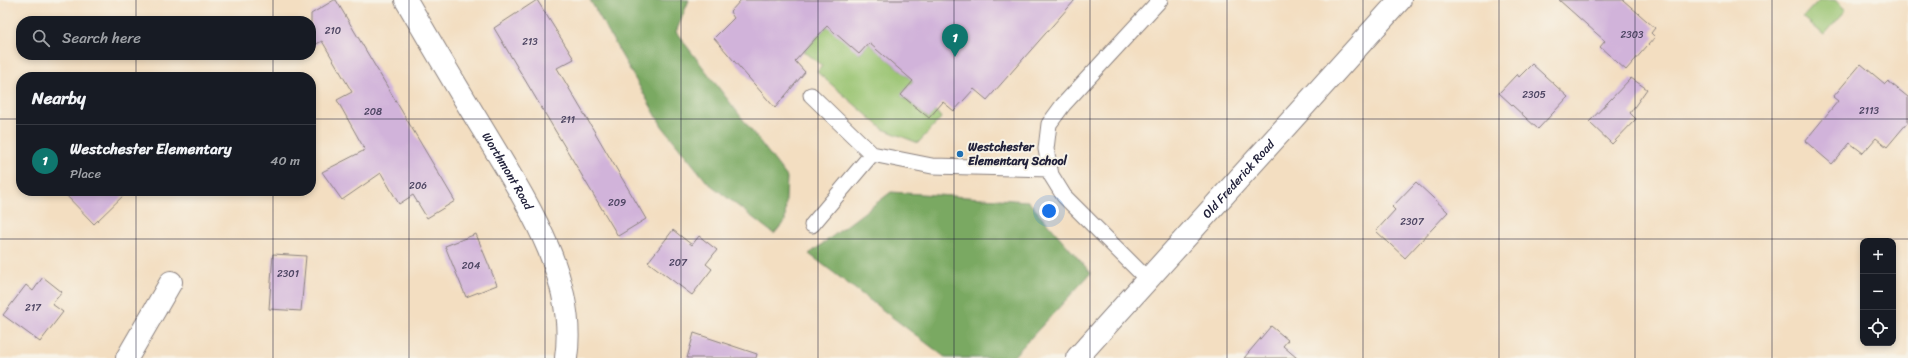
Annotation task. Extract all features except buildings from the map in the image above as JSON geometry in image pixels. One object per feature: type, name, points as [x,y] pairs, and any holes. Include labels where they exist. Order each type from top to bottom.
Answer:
[{"type":"street","name":"Worthmont Road","points":[[406,0],[532,213],[550,255],[562,296],[568,340],[566,358]]},
{"type":"street","name":"Old Frederick Road","points":[[1077,358],[1400,0]]},
{"type":"street","points":[[127,358],[172,282]]},
{"type":"lane","points":[[1147,279],[1064,196],[1051,175],[1046,149],[1049,124],[1063,105],[1160,0]]},
{"type":"lane","points":[[811,95],[872,154],[932,166],[1050,169]]},
{"type":"lane","points":[[812,224],[872,154]]},
{"type":"green space","points":[[590,0],[689,0],[676,32],[787,177],[785,221],[774,234],[707,182],[662,126]]},
{"type":"green space","points":[[1819,0],[1835,0],[1846,10],[1824,35],[1803,17]]},
{"type":"green space","points":[[837,15],[859,54],[869,43],[913,81],[901,95],[928,118],[935,111],[942,117],[918,143],[883,129],[817,72],[822,66],[804,51]]},
{"type":"green space","points":[[891,192],[1028,201],[1091,273],[1012,358],[946,358],[809,254]]},
{"type":"place","name":"Westchester Elementary","points":[[955,57]]},
{"type":"place","name":"Westchester Elementary School","points":[[960,154]]}]
